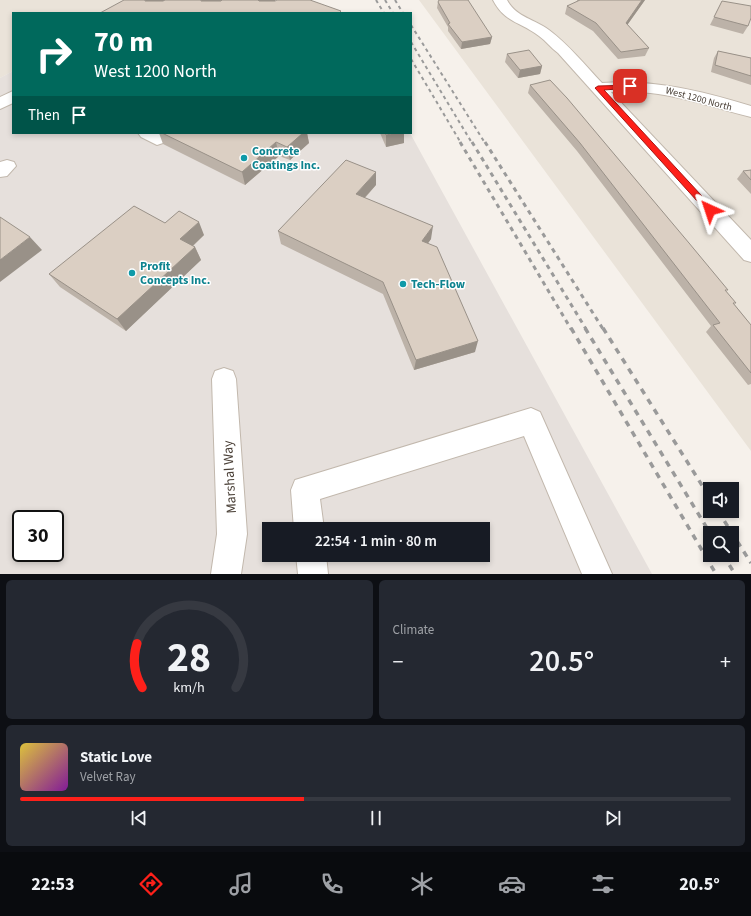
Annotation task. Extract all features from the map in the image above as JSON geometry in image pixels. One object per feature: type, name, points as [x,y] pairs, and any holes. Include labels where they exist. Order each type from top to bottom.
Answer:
[{"type":"street","points":[[500,0],[504,10],[520,21],[543,32],[563,50],[751,254]]},
{"type":"street","name":"West 1200 North","points":[[598,88],[617,86],[657,87],[691,93],[751,112]]},
{"type":"street","points":[[0,104],[12,97]]},
{"type":"street","points":[[149,134],[157,139],[164,134]]},
{"type":"street","name":"Marshal Way","points":[[224,379],[232,534],[226,574]]},
{"type":"street","points":[[308,522],[305,490],[531,420],[597,574]]},
{"type":"street","points":[[312,562],[313,574]]},
{"type":"shaded area","points":[[0,0],[141,0],[120,12],[12,12],[12,72],[0,78]]},
{"type":"shaded area","points":[[419,0],[751,0],[751,451]]},
{"type":"shaded area","points":[[12,72],[12,134],[411,134],[652,574],[0,574],[0,78]]},
{"type":"building","points":[[124,0],[310,0],[341,11],[340,12],[102,12]]},
{"type":"building","points":[[439,0],[468,0],[492,37],[462,42],[448,24],[450,23],[438,2]]},
{"type":"building","points":[[580,0],[642,0],[626,23],[649,48],[621,52],[596,23],[567,6]]},
{"type":"building","points":[[722,1],[751,6],[751,18],[748,26],[714,17]]},
{"type":"building","points":[[529,50],[542,66],[520,70],[507,54]]},
{"type":"building","points":[[718,51],[751,58],[751,76],[715,65]]},
{"type":"building","points":[[550,80],[567,98],[728,290],[725,290],[736,303],[733,303],[751,325],[751,373],[713,325],[720,323],[580,143],[530,85]]},
{"type":"building","points":[[164,134],[302,134],[287,147],[276,142],[242,172]]},
{"type":"building","points":[[346,160],[376,172],[356,194],[433,226],[422,241],[437,247],[478,341],[416,360],[383,282],[278,231]]},
{"type":"building","points":[[751,170],[751,180],[743,171]]},
{"type":"building","name":"Profit Concepts Inc.","points":[[134,206],[165,223],[179,211],[199,222],[180,239],[195,247],[117,319],[49,274]]},
{"type":"building","points":[[0,217],[30,237],[0,260]]},
{"type":"railway","points":[[376,0],[383,12]]},
{"type":"railway","points":[[385,0],[392,12]]},
{"type":"railway","points":[[395,0],[402,12]]},
{"type":"railway","points":[[412,27],[485,143]]},
{"type":"railway","points":[[412,44],[472,143]]},
{"type":"railway","points":[[412,61],[461,143]]},
{"type":"railway","points":[[460,142],[571,329]]},
{"type":"railway","points":[[472,142],[586,329]]},
{"type":"railway","points":[[485,142],[603,329]]},
{"type":"railway","points":[[571,328],[716,574]]},
{"type":"railway","points":[[585,328],[706,526]]},
{"type":"railway","points":[[603,328],[703,487]]},
{"type":"railway","points":[[722,518],[751,563]]},
{"type":"railway","points":[[727,562],[735,574]]},
{"type":"place","name":"Concrete Coatings Inc.","points":[[244,158]]},
{"type":"place","name":"Profit Concepts Inc.","points":[[132,273]]},
{"type":"place","name":"Tech-Flow","points":[[403,284]]},
{"type":"route","points":[[630,86],[598,88],[710,210]]}]
